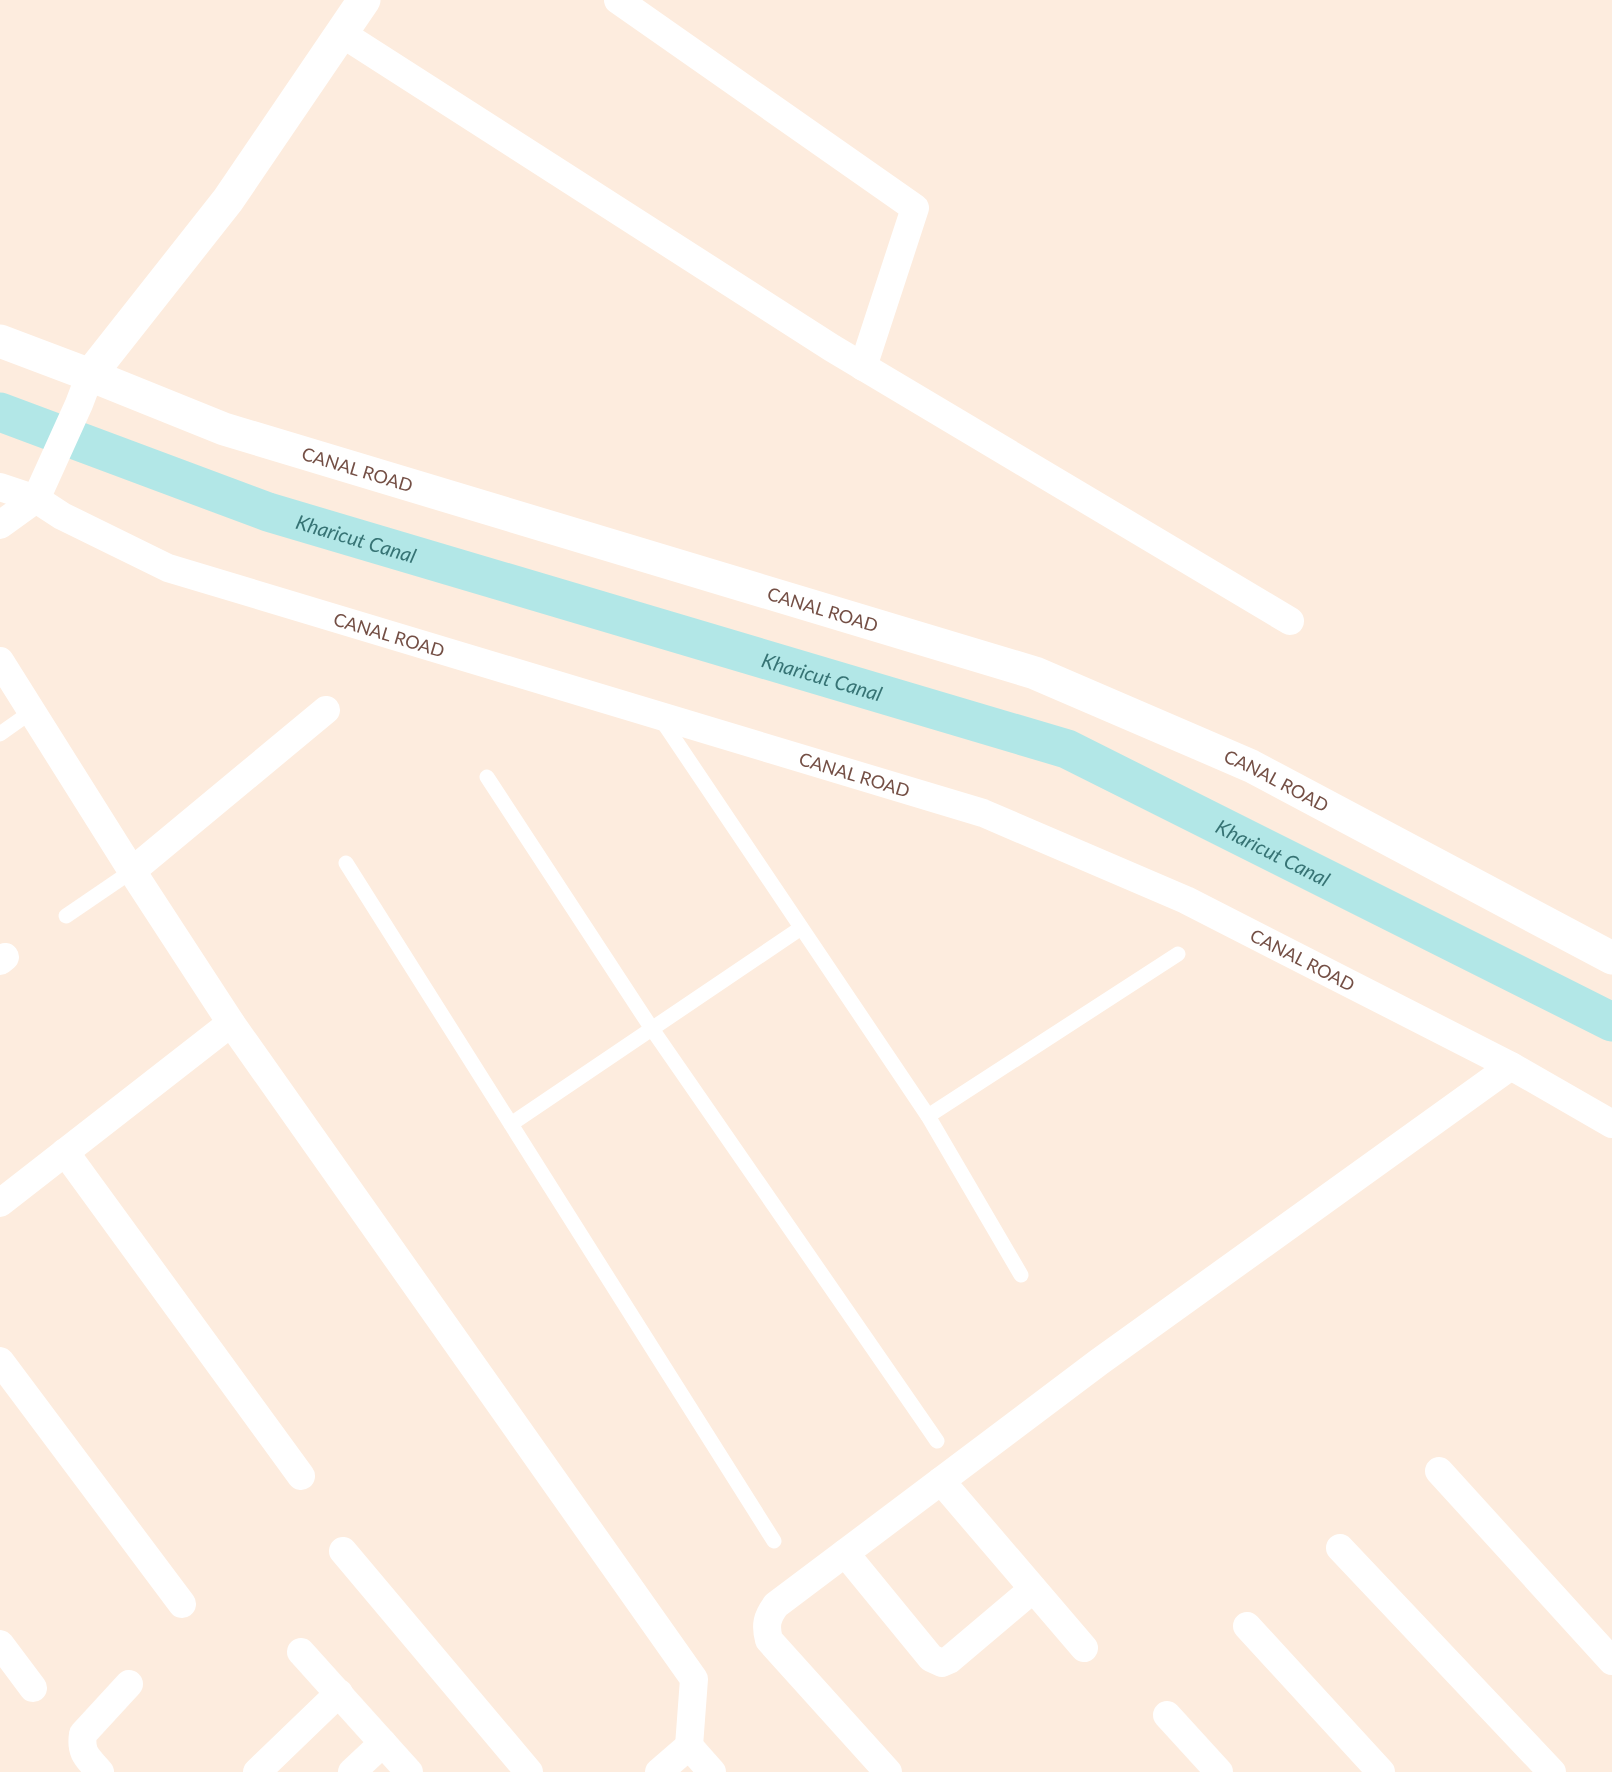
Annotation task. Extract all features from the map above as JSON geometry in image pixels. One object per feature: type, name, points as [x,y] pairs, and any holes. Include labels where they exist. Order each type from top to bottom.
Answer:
[{"type":"street","points":[[0,525],[36,498],[85,389],[228,200],[364,0]]},
{"type":"street","points":[[618,0],[915,208],[863,367]]},
{"type":"street","points":[[341,33],[863,367],[1290,621]]},
{"type":"street","name":"CANAL ROAD","points":[[0,341],[85,389],[1035,673],[1251,766],[1612,958]]},
{"type":"street","name":"CANAL ROAD","points":[[0,487],[36,498],[62,516],[168,568],[983,813],[1186,900],[1511,1066],[1612,1124]]},
{"type":"street","points":[[0,661],[132,872],[231,1023],[694,1679],[689,1746],[659,1772]]},
{"type":"street","points":[[132,872],[326,710]]},
{"type":"street","points":[[0,1203],[231,1023]]},
{"type":"street","points":[[888,1772],[768,1640],[766,1628],[768,1616],[776,1605],[1109,1356],[1511,1066]]},
{"type":"street","points":[[65,1152],[302,1476]]},
{"type":"street","points":[[0,1361],[182,1604]]},
{"type":"street","points":[[1439,1471],[1612,1661]]},
{"type":"street","points":[[941,1481],[1084,1648]]},
{"type":"street","points":[[1340,1548],[1552,1772]]},
{"type":"street","points":[[344,1551],[529,1772]]},
{"type":"street","points":[[846,1553],[931,1658],[942,1663],[949,1660],[1033,1589]]},
{"type":"street","points":[[1247,1626],[1382,1772]]},
{"type":"street","points":[[0,1644],[33,1688]]},
{"type":"street","points":[[301,1652],[409,1772]]},
{"type":"street","points":[[100,1772],[83,1754],[81,1744],[83,1734],[129,1684]]},
{"type":"street","points":[[257,1772],[339,1693]]},
{"type":"street","points":[[1167,1715],[1219,1772]]},
{"type":"street","points":[[352,1772],[383,1743]]},
{"type":"street","points":[[689,1746],[712,1772]]},
{"type":"lane","points":[[0,734],[31,712]]},
{"type":"lane","points":[[659,715],[928,1116],[1021,1275]]},
{"type":"lane","points":[[488,777],[652,1029],[936,1442]]},
{"type":"lane","points":[[346,863],[774,1541]]},
{"type":"lane","points":[[66,916],[132,872]]},
{"type":"lane","points":[[511,1124],[801,928]]},
{"type":"lane","points":[[928,1116],[1178,954]]},
{"type":"waterway","name":"Kharicut Canal","points":[[0,412],[268,512],[1067,749],[1612,1022]]}]
